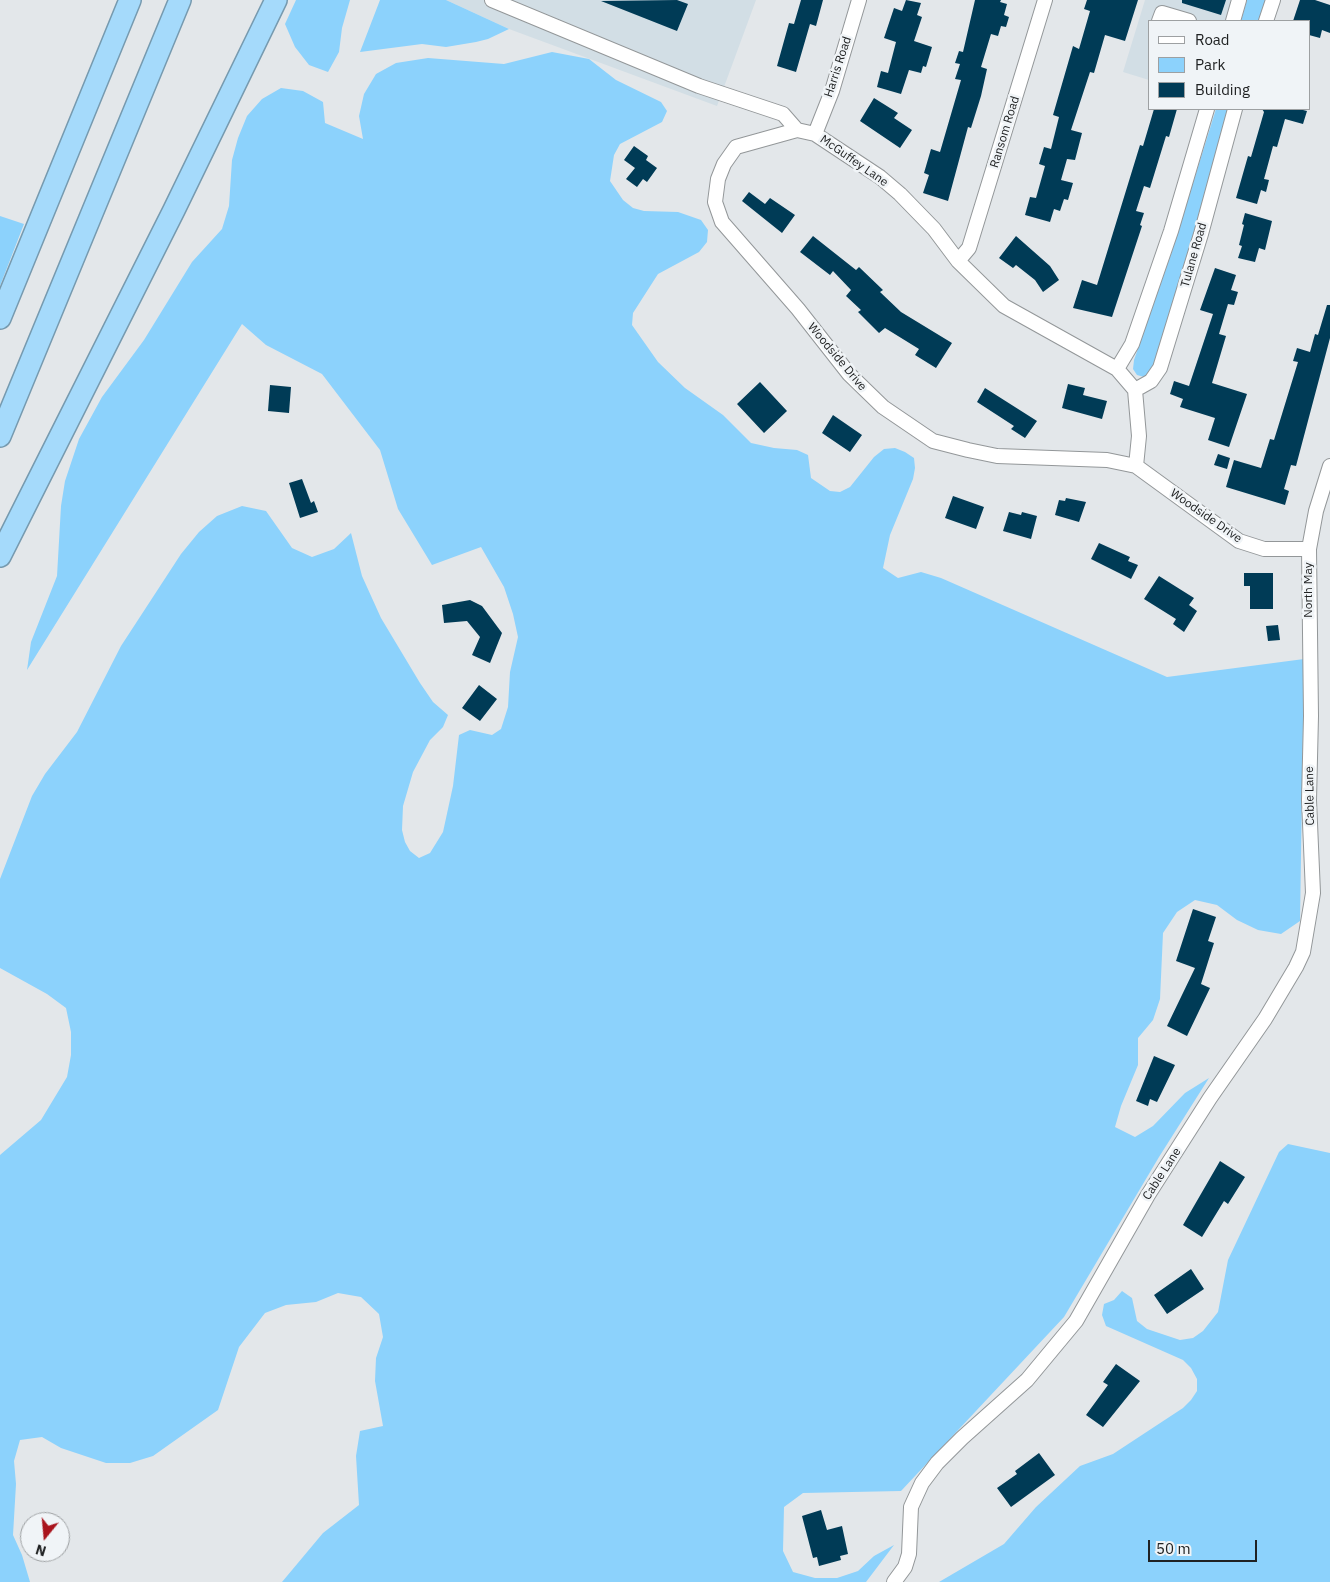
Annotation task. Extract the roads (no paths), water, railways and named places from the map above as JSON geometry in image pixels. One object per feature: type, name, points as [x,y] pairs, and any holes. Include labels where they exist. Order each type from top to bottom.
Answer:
[{"type":"highway","points":[[0,318],[130,0]]},
{"type":"highway","points":[[0,436],[180,0]]},
{"type":"highway","points":[[0,556],[174,210],[276,0]]},
{"type":"street","points":[[492,0],[699,86],[783,114],[797,130]]},
{"type":"street","name":"Harris Road","points":[[814,134],[832,91],[859,0]]},
{"type":"street","name":"Ransom Road","points":[[958,261],[969,248],[1045,0]]},
{"type":"street","points":[[1233,20],[1239,0]]},
{"type":"street","points":[[1266,20],[1273,0]]},
{"type":"street","points":[[1159,20],[1162,13],[1186,20]]},
{"type":"street","points":[[1136,466],[1140,436],[1135,390],[1117,369],[1132,344],[1171,231],[1207,110]]},
{"type":"street","name":"Tulane Road","points":[[1135,390],[1151,381],[1160,368],[1201,234],[1235,110]]},
{"type":"street","name":"McGuffey Lane","points":[[797,130],[814,134],[854,159],[900,194],[934,229],[958,261],[1004,306],[1117,369]]},
{"type":"street","name":"Woodside Drive","points":[[797,130],[736,148],[724,164],[718,179],[715,202],[722,222],[867,393],[898,419],[934,441],[997,456],[1107,460],[1136,466],[1239,541],[1264,549],[1309,549]]},
{"type":"street","name":"North May","points":[[1311,716],[1309,549],[1316,511],[1330,466]]},
{"type":"street","name":"Cable Lane","points":[[894,1582],[905,1567],[909,1554],[911,1507],[922,1483],[937,1463],[962,1438],[1027,1380],[1071,1328],[1148,1195],[1210,1098],[1265,1019],[1296,967],[1307,933],[1312,893],[1309,800],[1311,716]]}]
